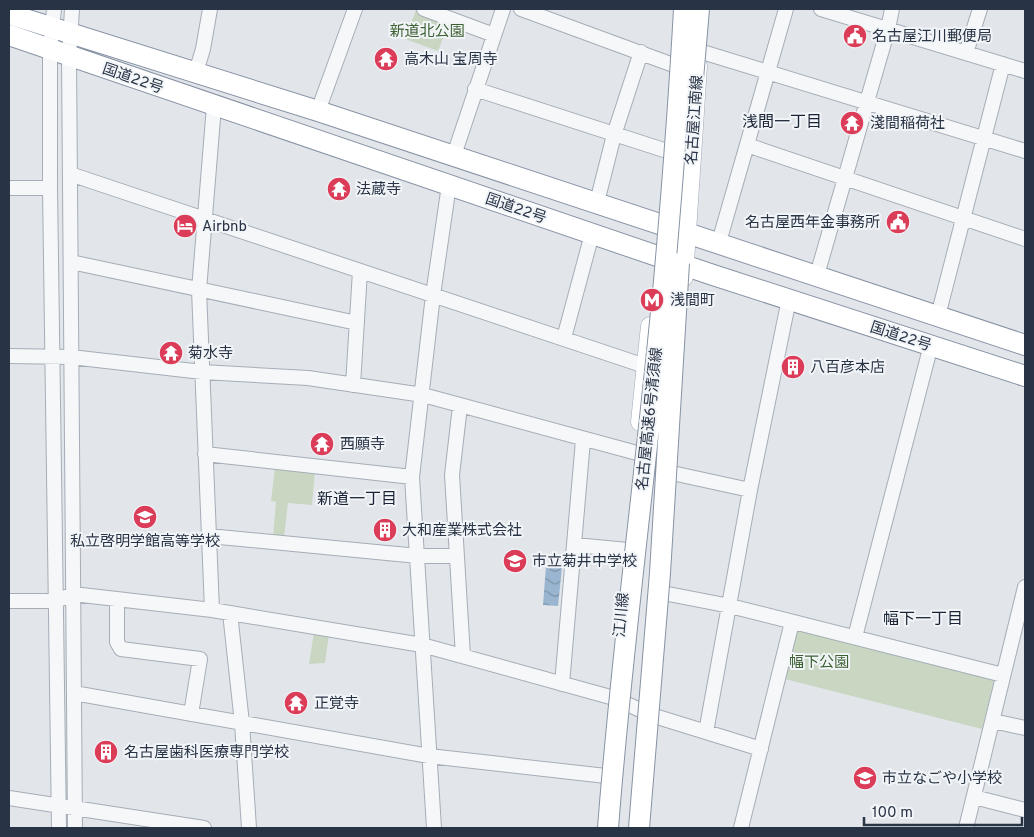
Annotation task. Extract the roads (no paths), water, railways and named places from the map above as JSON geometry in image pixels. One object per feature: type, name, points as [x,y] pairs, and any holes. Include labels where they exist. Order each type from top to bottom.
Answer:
[{"type":"highway","name":"名古屋高速6号清須線","points":[[640,828],[660,573],[682,9]]},
{"type":"highway","name":"名古屋高速6号清須線","points":[[608,828],[632,564],[671,286],[699,9]]},
{"type":"highway","name":"国道22号","points":[[9,14],[52,18],[70,32],[454,155],[1025,345]]},
{"type":"highway","name":"国道22号","points":[[10,39],[59,53],[684,265],[1025,376]]},
{"type":"highway","points":[[618,828],[671,286]]},
{"type":"highway","points":[[626,828],[653,526],[671,286]]},
{"type":"main road","name":"名古屋江南線","points":[[663,224],[682,9]]},
{"type":"main road","name":"名古屋江南線","points":[[686,232],[703,9]]},
{"type":"main road","name":"江川線","points":[[601,828],[645,366],[663,224]]},
{"type":"main road","points":[[640,828],[663,593],[686,232]]},
{"type":"street","points":[[59,828],[50,188],[59,53],[70,32],[72,9]]},
{"type":"street","points":[[196,72],[203,49],[210,9]]},
{"type":"street","points":[[318,111],[355,9]]},
{"type":"street","points":[[424,9],[494,35]]},
{"type":"street","points":[[454,155],[503,9]]},
{"type":"street","points":[[521,9],[676,66]]},
{"type":"street","points":[[719,242],[786,9]]},
{"type":"street","points":[[822,9],[1025,71]]},
{"type":"street","points":[[817,275],[868,102],[892,9]]},
{"type":"street","points":[[966,53],[980,9]]},
{"type":"street","points":[[52,18],[59,53],[70,174],[75,828]]},
{"type":"street","points":[[699,51],[1025,151]]},
{"type":"street","points":[[597,202],[614,135],[641,52]]},
{"type":"street","points":[[938,316],[1003,64]]},
{"type":"street","points":[[475,89],[670,152]]},
{"type":"street","points":[[212,610],[199,290],[214,106]]},
{"type":"street","points":[[747,145],[1025,239]]},
{"type":"street","points":[[70,174],[645,366]]},
{"type":"street","points":[[434,828],[412,476],[423,395],[433,295],[449,185]]},
{"type":"street","points":[[9,188],[50,188]]},
{"type":"street","points":[[564,338],[592,234]]},
{"type":"street","points":[[70,262],[357,324]]},
{"type":"street","points":[[353,384],[360,270]]},
{"type":"street","points":[[706,732],[750,490],[789,299]]},
{"type":"street","points":[[856,637],[931,345]]},
{"type":"street","points":[[9,356],[71,357],[202,372],[308,378],[423,395],[583,440],[637,453],[672,473],[750,490]]},
{"type":"street","points":[[460,406],[452,475],[462,656]]},
{"type":"street","points":[[562,684],[583,440]]},
{"type":"street","points":[[205,454],[412,476]]},
{"type":"street","points":[[208,536],[418,556],[457,556]]},
{"type":"street","points":[[575,545],[628,550]]},
{"type":"street","points":[[966,828],[1025,587]]},
{"type":"street","points":[[663,593],[730,606],[1003,675]]},
{"type":"street","points":[[9,602],[56,601],[74,594],[212,610],[422,644],[614,698],[651,715],[761,749]]},
{"type":"street","points":[[117,599],[117,642],[121,650],[200,658],[191,714]]},
{"type":"street","points":[[230,613],[242,723],[249,828]]},
{"type":"street","points":[[741,828],[792,622]]},
{"type":"street","points":[[74,693],[429,756],[606,776]]},
{"type":"street","points":[[992,721],[1025,728]]},
{"type":"street","points":[[974,797],[1025,810]]},
{"type":"street","points":[[9,798],[204,828]]},
{"type":"water","points":[[546,566],[562,567],[558,606],[543,605]]},
{"type":"place","name":"名古屋江川郵便局","points":[[855,36]]},
{"type":"place","name":"高木山 宝周寺","points":[[386,59]]},
{"type":"place","name":"淺間稲荷社","points":[[852,123]]},
{"type":"place","name":"法蔵寺","points":[[339,189]]},
{"type":"place","name":"名古屋西年金事務所","points":[[898,222]]},
{"type":"place","name":"Airbnb","points":[[185,226]]},
{"type":"place","name":"浅間町","points":[[652,300]]},
{"type":"place","name":"菊水寺","points":[[171,353]]},
{"type":"place","name":"八百彦本店","points":[[793,367]]},
{"type":"place","name":"西願寺","points":[[322,444]]},
{"type":"place","name":"私立啓明学館高等学校","points":[[145,517]]},
{"type":"place","name":"大和産業株式会社","points":[[385,530]]},
{"type":"place","name":"市立菊井中学校","points":[[515,561]]},
{"type":"place","name":"正覚寺","points":[[296,703]]},
{"type":"place","name":"名古屋歯科医療専門学校","points":[[106,752]]},
{"type":"place","name":"市立なごや小学校","points":[[865,778]]},
{"type":"district","name":"浅間一丁目","points":[[782,121]]},
{"type":"district","name":"新道一丁目","points":[[357,498]]},
{"type":"district","name":"幅下一丁目","points":[[923,618]]},
{"type":"park label","name":"新道北公園","points":[[427,31]]},
{"type":"park label","name":"幅下公園","points":[[819,662]]}]
